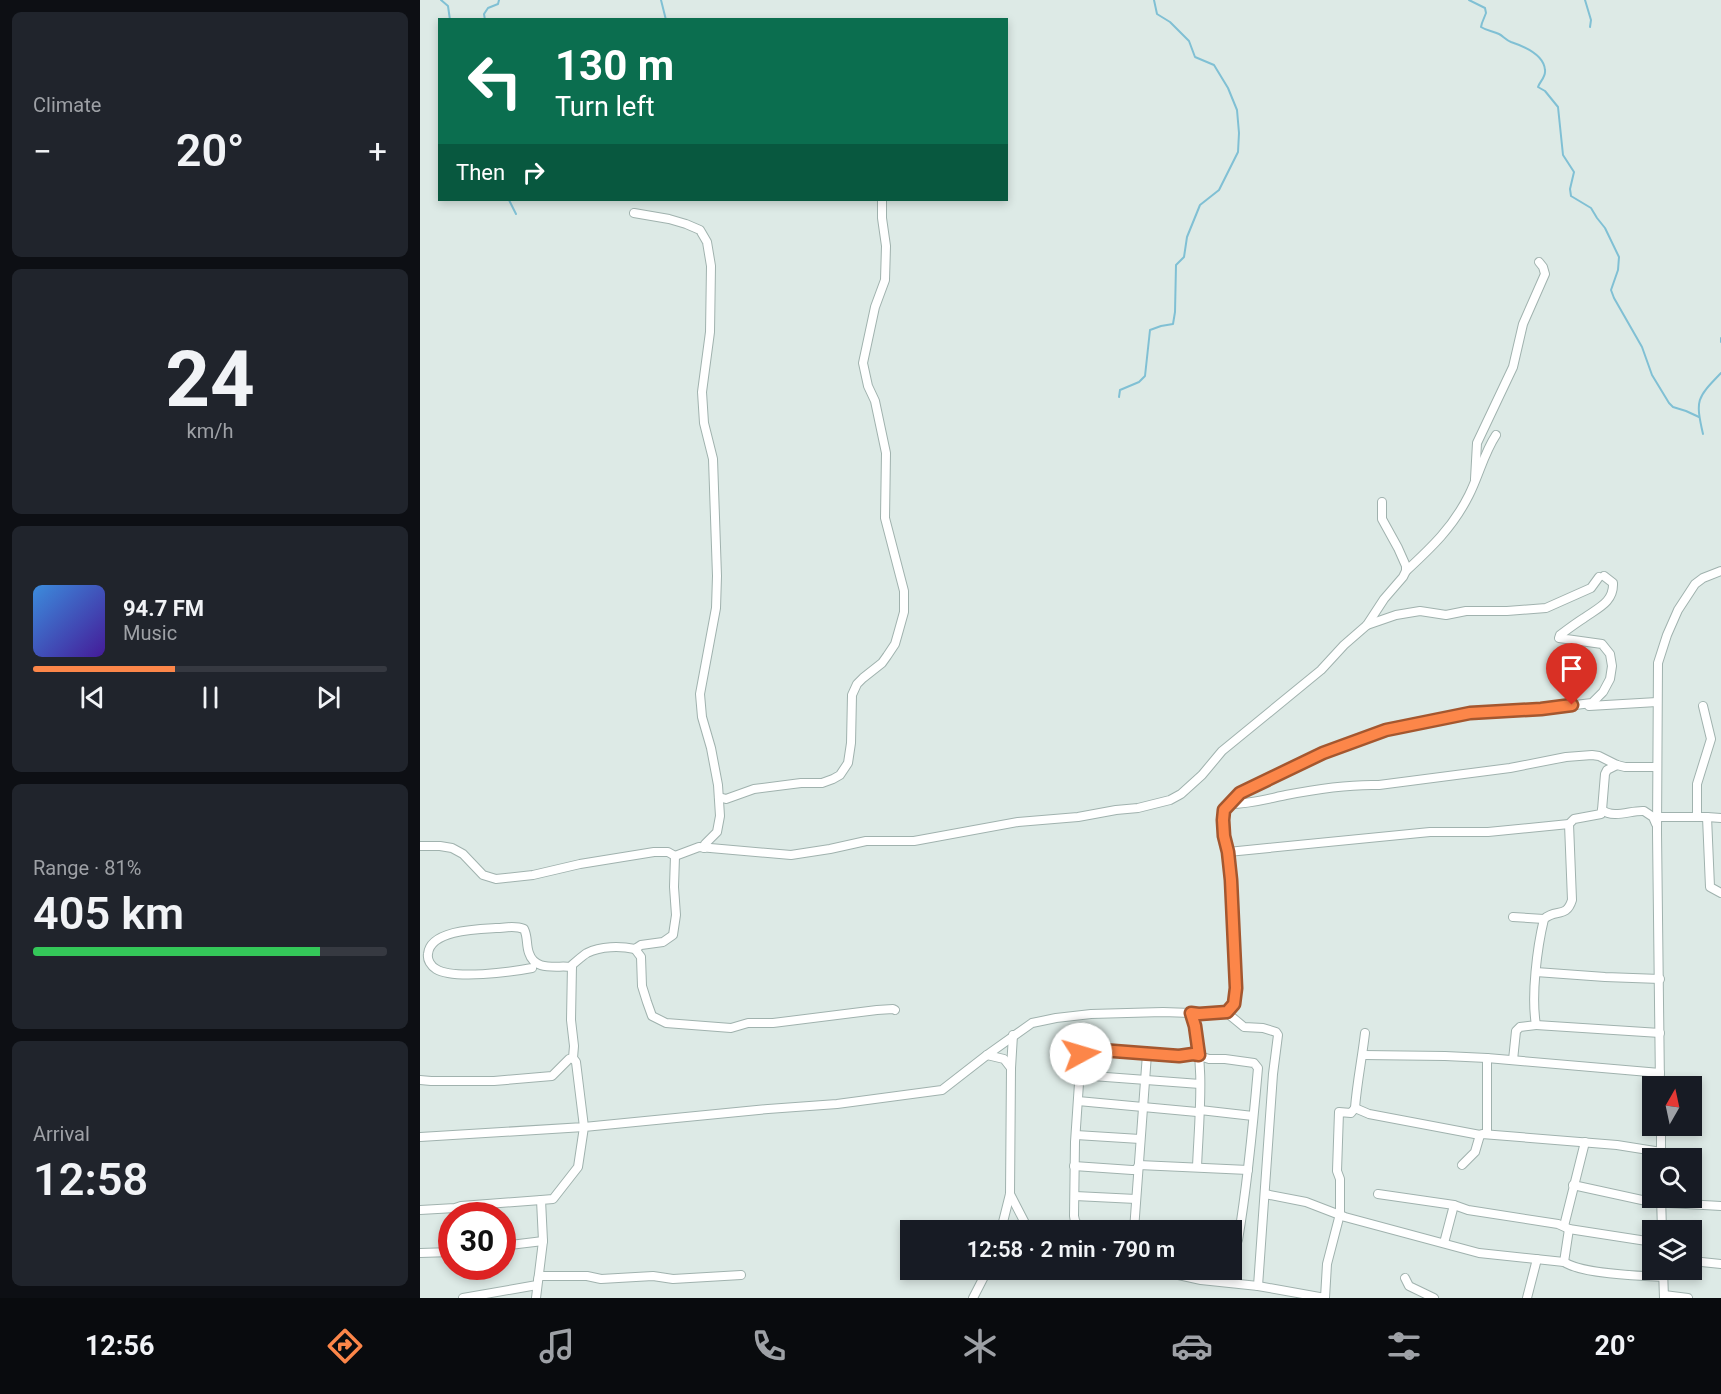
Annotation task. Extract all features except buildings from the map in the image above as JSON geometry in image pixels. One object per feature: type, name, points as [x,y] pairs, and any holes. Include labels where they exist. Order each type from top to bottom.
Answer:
[{"type":"street","points":[[719,797],[726,799],[754,789],[801,783],[822,783],[840,775],[848,763],[852,743],[852,695],[857,684],[882,663],[892,649],[902,618],[905,601],[903,583],[885,518],[886,453],[875,401],[868,386],[863,363],[874,307],[885,280],[886,246],[882,201]]},
{"type":"street","points":[[634,213],[686,224],[700,230],[707,242],[712,278],[710,332],[702,392],[704,423],[713,459],[717,576],[716,608],[702,680],[701,706],[711,748],[720,816],[717,832],[704,848]]},
{"type":"street","points":[[1475,479],[1478,444],[1513,367],[1523,324],[1545,274],[1539,262]]},
{"type":"street","points":[[675,856],[699,847],[791,855],[866,841],[914,841],[1018,822],[1078,817],[1138,808],[1170,800],[1202,775],[1222,751],[1322,670],[1367,624],[1406,571],[1449,528],[1469,494],[1496,435]]},
{"type":"street","points":[[1382,502],[1382,519],[1398,548],[1406,571]]},
{"type":"street","points":[[1363,1055],[1487,1058],[1660,1073],[1658,663],[1678,610],[1695,584],[1721,571]]},
{"type":"street","points":[[1367,624],[1396,615],[1420,611],[1446,615],[1466,611],[1546,608],[1591,588],[1602,577],[1613,583],[1611,597],[1605,605],[1560,635],[1559,638],[1602,644],[1610,654],[1610,679],[1603,692],[1592,702],[1541,709],[1470,713],[1418,725]]},
{"type":"street","points":[[420,1137],[584,1127],[837,1104],[942,1090],[1032,1023],[1091,1014],[1227,1012],[1234,1004],[1236,988],[1231,880],[1223,813],[1240,793],[1323,753],[1377,732],[1495,714],[1657,702]]},
{"type":"street","points":[[1697,817],[1697,784],[1711,739],[1703,706]]},
{"type":"street","points":[[1230,804],[1253,803],[1340,787],[1379,785],[1510,768],[1566,757],[1599,756],[1617,765],[1657,767]]},
{"type":"street","points":[[1228,852],[1430,832],[1488,832],[1569,824],[1574,819],[1601,814],[1605,774],[1607,770],[1617,765]]},
{"type":"street","points":[[1602,810],[1614,815],[1644,811],[1657,821]]},
{"type":"street","points":[[1657,821],[1697,817],[1721,818]]},
{"type":"street","points":[[1707,817],[1710,887],[1721,893]]},
{"type":"street","points":[[1536,1025],[1534,1007],[1536,972],[1544,919],[1549,914],[1564,913],[1570,907],[1572,900],[1569,824]]},
{"type":"street","points":[[420,846],[452,848],[463,854],[483,874],[496,879],[533,875],[580,864],[654,852],[668,852],[675,856]]},
{"type":"street","points":[[532,968],[493,974],[455,975],[435,969],[428,955],[433,943],[442,935],[475,929],[513,926],[524,929],[530,956],[535,963],[550,967],[572,967],[585,954],[596,950],[617,947],[635,949],[641,945],[663,942],[674,932],[675,856]]},
{"type":"street","points":[[1513,917],[1544,919]]},
{"type":"street","points":[[635,949],[640,957],[643,993],[652,1016],[666,1023],[731,1028],[748,1023],[773,1023],[877,1010],[895,1010]]},
{"type":"street","points":[[420,1210],[553,1199],[578,1167],[584,1127],[576,1062],[573,1058],[572,967]]},
{"type":"street","points":[[1536,972],[1660,979]]},
{"type":"street","points":[[1227,1012],[1244,1027],[1263,1028],[1276,1032],[1278,1035],[1273,1074],[1258,1286]]},
{"type":"street","points":[[1191,1013],[1199,1055],[1200,1110],[1197,1167]]},
{"type":"street","points":[[1513,1060],[1516,1031],[1520,1027],[1536,1025],[1660,1033]]},
{"type":"street","points":[[1201,1280],[1258,1286],[1324,1298],[1327,1263],[1340,1214],[1340,1179],[1336,1171],[1338,1118],[1339,1112],[1351,1113],[1355,1108],[1365,1033]]},
{"type":"street","points":[[1004,1220],[1010,1194],[1013,1035]]},
{"type":"street","points":[[1075,1220],[1074,1166],[1079,1075],[1081,1054],[1088,1049],[1179,1056],[1193,1054],[1209,1059],[1254,1063],[1258,1068],[1258,1083],[1242,1220]]},
{"type":"street","points":[[1135,1220],[1147,1054]]},
{"type":"street","points":[[987,1055],[1004,1059],[1011,1068]]},
{"type":"street","points":[[420,1080],[494,1081],[552,1076],[568,1059],[573,1058]]},
{"type":"street","points":[[1462,1165],[1475,1152],[1484,1135],[1487,1058]]},
{"type":"street","points":[[1079,1075],[1200,1084]]},
{"type":"street","points":[[1078,1101],[1253,1116]]},
{"type":"street","points":[[1355,1108],[1369,1114],[1484,1135],[1617,1145],[1642,1151]]},
{"type":"street","points":[[1076,1135],[1140,1139]]},
{"type":"street","points":[[1564,1262],[1566,1227],[1585,1142]]},
{"type":"street","points":[[1074,1166],[1132,1170],[1136,1170],[1139,1165],[1248,1170]]},
{"type":"street","points":[[1574,1185],[1642,1200]]},
{"type":"street","points":[[1010,1194],[1024,1220]]},
{"type":"street","points":[[1265,1194],[1306,1202],[1345,1217],[1479,1253],[1564,1262],[1570,1267],[1616,1274],[1642,1273]]},
{"type":"street","points":[[1378,1194],[1454,1205],[1468,1210],[1642,1240]]},
{"type":"street","points":[[1075,1196],[1136,1199]]},
{"type":"street","points":[[536,1298],[543,1240],[541,1200]]},
{"type":"street","points":[[1702,1204],[1721,1206]]},
{"type":"street","points":[[1444,1242],[1454,1205]]},
{"type":"street","points":[[516,1244],[543,1240]]},
{"type":"street","points":[[420,1254],[438,1253]]},
{"type":"street","points":[[1527,1298],[1537,1259]]},
{"type":"street","points":[[1702,1262],[1721,1264]]},
{"type":"street","points":[[537,1283],[539,1275],[587,1276],[601,1279],[653,1276],[673,1279],[741,1275]]},
{"type":"street","points":[[1405,1278],[1409,1287],[1434,1298]]},
{"type":"street","points":[[973,1298],[982,1280]]},
{"type":"street","points":[[1663,1280],[1664,1297],[1688,1298]]},
{"type":"street","points":[[463,1298],[537,1283]]},
{"type":"waterway","points":[[441,0],[448,6],[450,18]]},
{"type":"waterway","points":[[485,18],[484,14],[488,8],[498,4],[499,0]]},
{"type":"waterway","points":[[661,0],[666,18]]},
{"type":"waterway","points":[[1119,397],[1120,390],[1139,382],[1145,376],[1150,330],[1173,324],[1176,265],[1184,257],[1187,237],[1200,205],[1219,190],[1238,152],[1237,110],[1228,88],[1214,65],[1195,57],[1189,41],[1170,22],[1157,14],[1154,0]]},
{"type":"waterway","points":[[1469,0],[1485,8],[1486,13],[1481,27],[1532,52],[1544,65],[1545,75],[1538,87],[1545,91],[1558,107],[1563,155],[1574,172],[1570,189],[1571,196],[1591,208],[1605,228],[1619,257],[1618,270],[1611,290],[1614,298],[1642,347],[1652,375],[1669,403],[1673,407],[1699,417]]},
{"type":"waterway","points":[[1585,0],[1591,20],[1590,27]]},
{"type":"waterway","points":[[510,201],[516,214]]},
{"type":"waterway","points":[[1703,434],[1699,413],[1700,400],[1707,388],[1721,373]]},
{"type":"route","points":[[1081,1054],[1088,1049],[1179,1056],[1199,1055],[1191,1013],[1227,1012],[1231,1009],[1236,988],[1230,874],[1223,813],[1240,793],[1323,753],[1377,732],[1470,713],[1572,705]]}]
